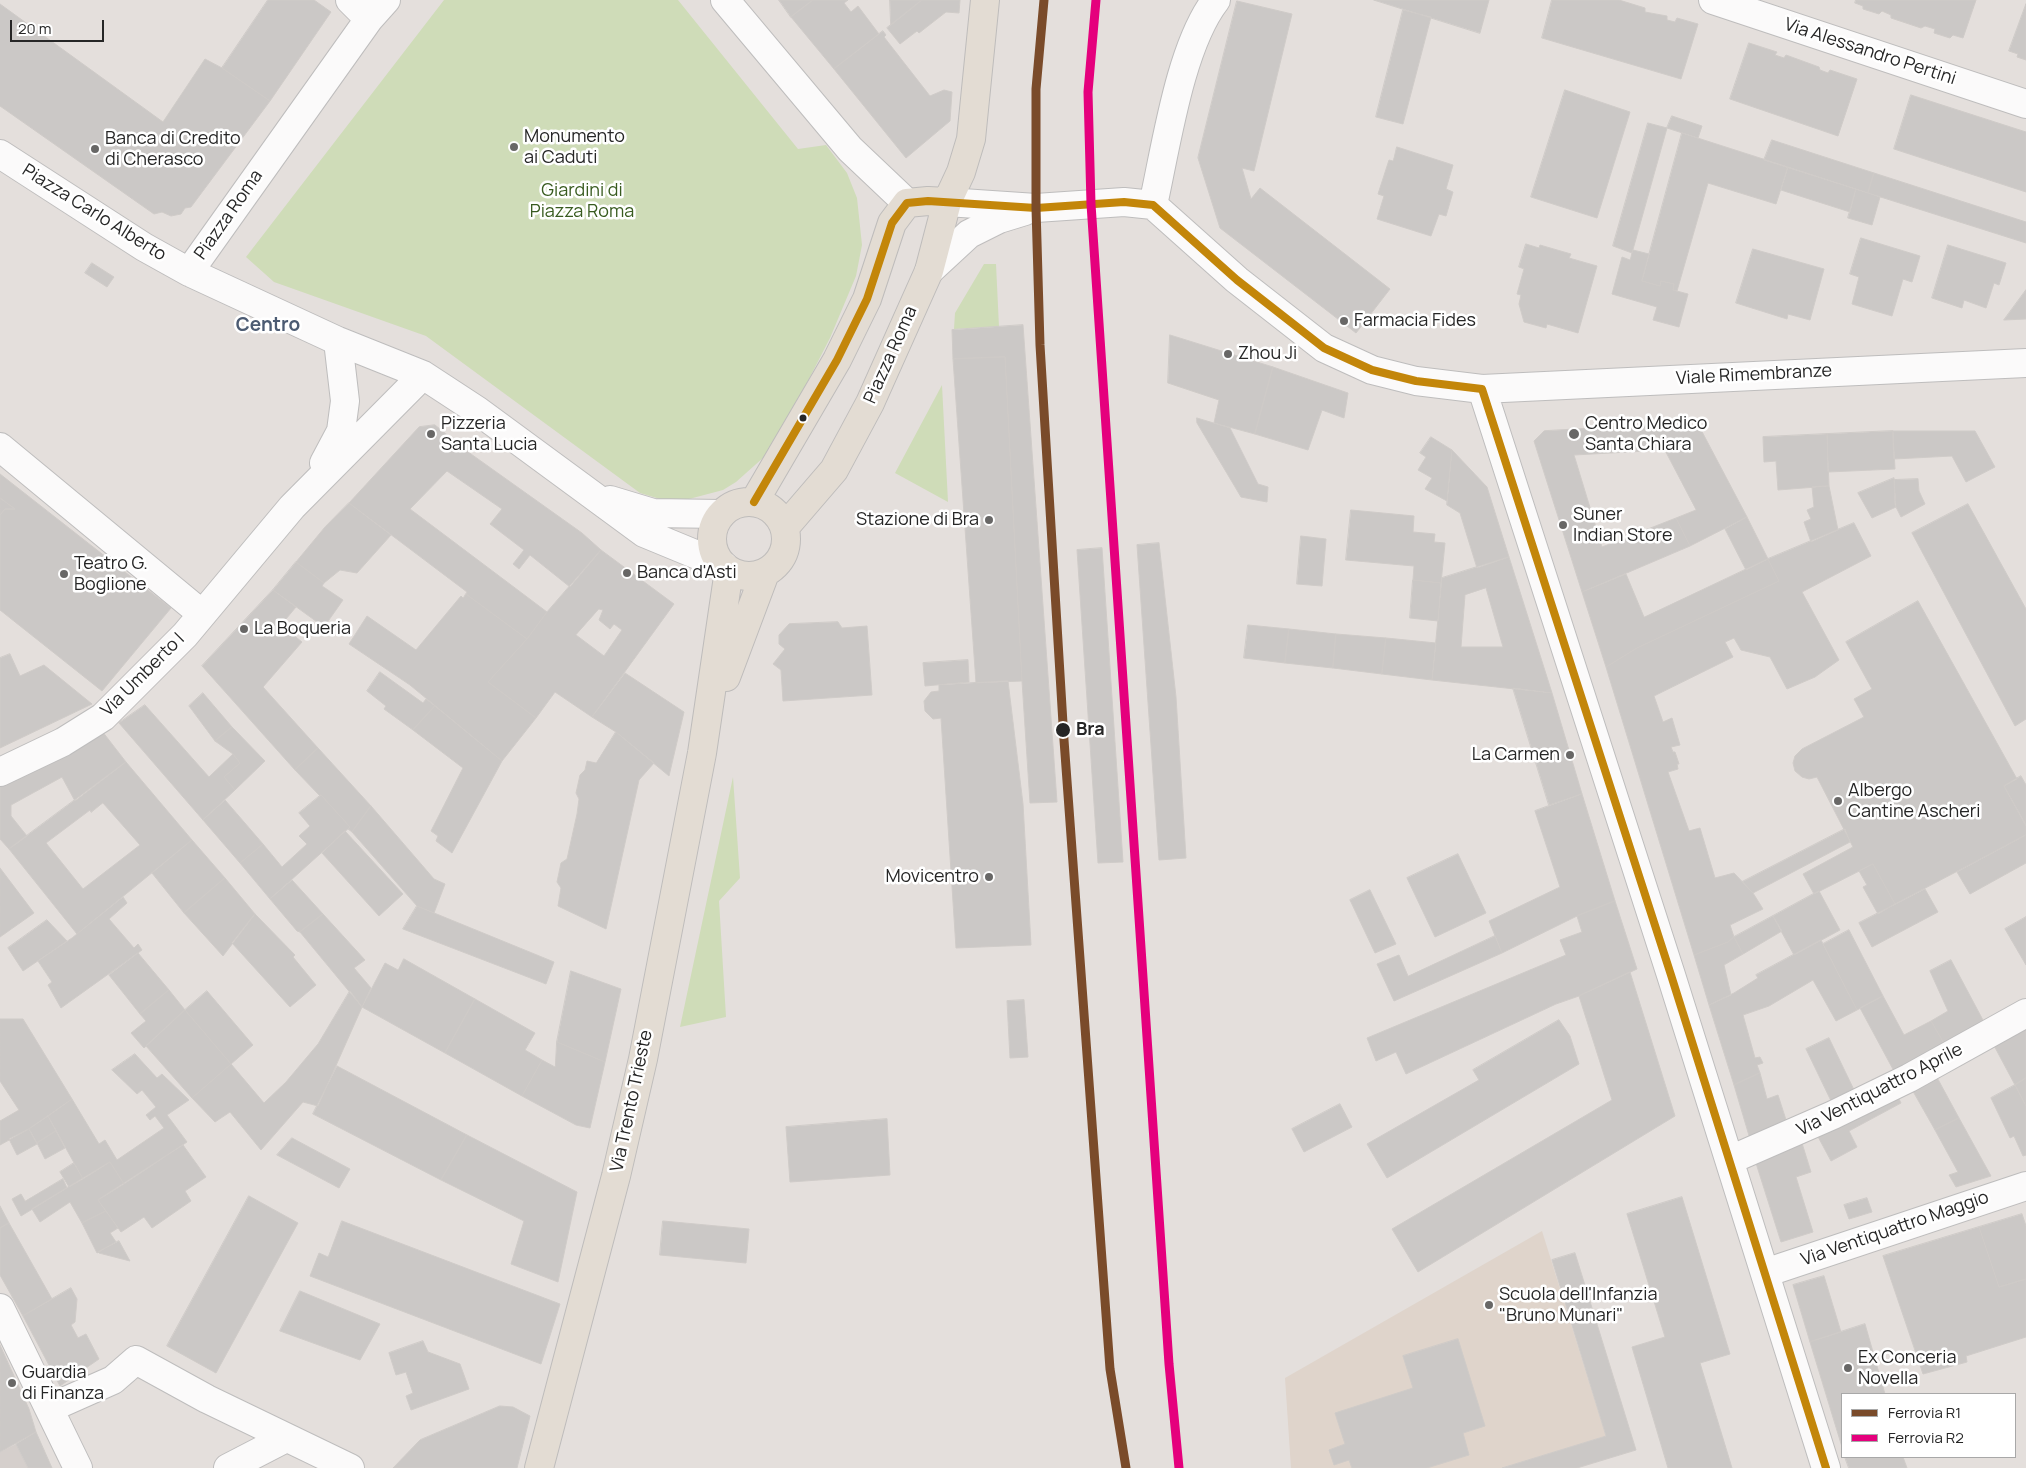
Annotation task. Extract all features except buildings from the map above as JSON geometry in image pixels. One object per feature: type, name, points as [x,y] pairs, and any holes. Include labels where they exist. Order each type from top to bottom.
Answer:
[{"type":"main road","name":"Piazza Roma","points":[[785,527],[834,470],[870,403],[928,271],[947,202],[961,172],[972,139],[985,0]]},
{"type":"main road","points":[[754,502],[837,360],[867,299],[892,223],[907,203],[947,202]]},
{"type":"main road","points":[[754,502],[773,510],[780,518],[785,527],[785,549],[781,559],[774,567],[765,573],[746,576],[726,568],[717,558],[712,541],[715,524],[721,514],[736,504],[754,502]]},
{"type":"main road","points":[[706,730],[726,568]]},
{"type":"main road","points":[[706,730],[765,573]]},
{"type":"main road","name":"Via Trento Trieste","points":[[539,1468],[616,1176],[634,1095],[706,730]]},
{"type":"street","points":[[350,0],[377,10]]},
{"type":"street","points":[[725,0],[850,149],[907,203]]},
{"type":"street","points":[[947,202],[1036,208],[1124,202],[1153,205],[1178,91],[1198,30],[1216,0]]},
{"type":"street","name":"Via Alessandro Pertini","points":[[1713,0],[2026,104]]},
{"type":"street","name":"Piazza Roma","points":[[377,10],[189,272],[338,341],[423,375],[478,411],[644,533],[726,568]]},
{"type":"street","name":"Piazza Carlo Alberto","points":[[0,154],[112,227],[189,272]]},
{"type":"street","name":"Viale Rimembranze","points":[[1153,205],[1237,280],[1324,348],[1372,370],[1407,379],[1482,389],[2026,363]]},
{"type":"street","points":[[928,271],[969,234],[999,219],[1036,208]]},
{"type":"street","points":[[310,488],[341,431],[345,401],[338,341]]},
{"type":"street","points":[[0,447],[202,614],[277,523],[423,375]]},
{"type":"street","points":[[1482,389],[1730,1160],[1826,1468]]},
{"type":"street","name":"Piazza Roma","points":[[594,496],[653,513],[721,514]]},
{"type":"street","name":"Via Umberto I","points":[[0,772],[63,742],[104,717],[185,635],[202,614]]},
{"type":"street","name":"Via Ventiquattro Aprile","points":[[1730,1160],[1842,1111],[1909,1078],[2026,1013]]},
{"type":"street","name":"Via Ventiquattro Maggio","points":[[1765,1274],[2026,1186]]},
{"type":"street","points":[[0,1308],[78,1468]]},
{"type":"street","points":[[50,1408],[113,1380],[136,1360],[207,1400],[350,1468]]},
{"type":"street","points":[[228,1468],[286,1438]]},
{"type":"shaded area","name":"Scuola dell'Infanzia \"Bruno Munari\"","points":[[1542,1231],[1606,1436],[1503,1468],[1291,1468],[1285,1378]]},
{"type":"shaded area","points":[[16,1444],[28,1468],[0,1468],[0,1452]]},
{"type":"green space","name":"Giardini di Piazza Roma","points":[[444,0],[678,0],[798,149],[826,145],[847,173],[857,198],[862,245],[856,276],[830,338],[773,449],[736,482],[723,490],[670,502],[640,493],[426,336],[274,282],[246,257]]},
{"type":"green space","points":[[984,264],[996,264],[999,327],[954,329],[955,313]]},
{"type":"green space","points":[[942,385],[948,502],[895,473]]},
{"type":"green space","points":[[733,777],[740,878],[719,901],[726,1017],[680,1027]]},
{"type":"railway","points":[[1096,0],[1088,92],[1091,204],[1169,1364],[1179,1468]]},
{"type":"rail line","name":"R1","points":[[1044,0],[1036,89],[1036,208],[1040,345],[1064,740],[1110,1369],[1126,1468]]},
{"type":"rail line","name":"R2","points":[[1096,0],[1088,92],[1091,204],[1169,1364],[1179,1468]]},
{"type":"transit line","points":[[754,502],[837,360],[867,299],[892,223],[907,203],[928,201],[1036,208],[1124,202],[1153,205],[1237,280],[1324,348],[1372,370],[1416,381],[1482,389],[1671,975],[1826,1468]]},
{"type":"place","name":"Monumento ai Caduti","points":[[514,147]]},
{"type":"place","name":"Banca di Credito di Cherasco","points":[[95,149]]},
{"type":"place","name":"Farmacia Fides","points":[[1344,321]]},
{"type":"place","name":"Zhou Ji","points":[[1228,354]]},
{"type":"place","name":"Pizzeria Santa Lucia","points":[[431,434]]},
{"type":"place","name":"Centro Medico Santa Chiara","points":[[1574,434]]},
{"type":"place","name":"Stazione di Bra","points":[[989,520]]},
{"type":"place","name":"Suner Indian Store","points":[[1563,525]]},
{"type":"place","name":"Banca d'Asti","points":[[627,573]]},
{"type":"place","name":"Teatro G. Boglione","points":[[64,574]]},
{"type":"place","name":"La Boqueria","points":[[244,629]]},
{"type":"place","name":"Bra","points":[[1063,730]]},
{"type":"place","name":"La Carmen","points":[[1570,755]]},
{"type":"place","name":"Albergo Cantine Ascheri","points":[[1838,801]]},
{"type":"place","name":"Movicentro","points":[[989,877]]},
{"type":"place","name":"Scuola dell'Infanzia \"Bruno Munari\"","points":[[1489,1305]]},
{"type":"place","name":"Ex Conceria Novella","points":[[1848,1368]]},
{"type":"place","name":"Guardia di Finanza","points":[[12,1383]]},
{"type":"district","name":"Centro","points":[[268,326]]}]
